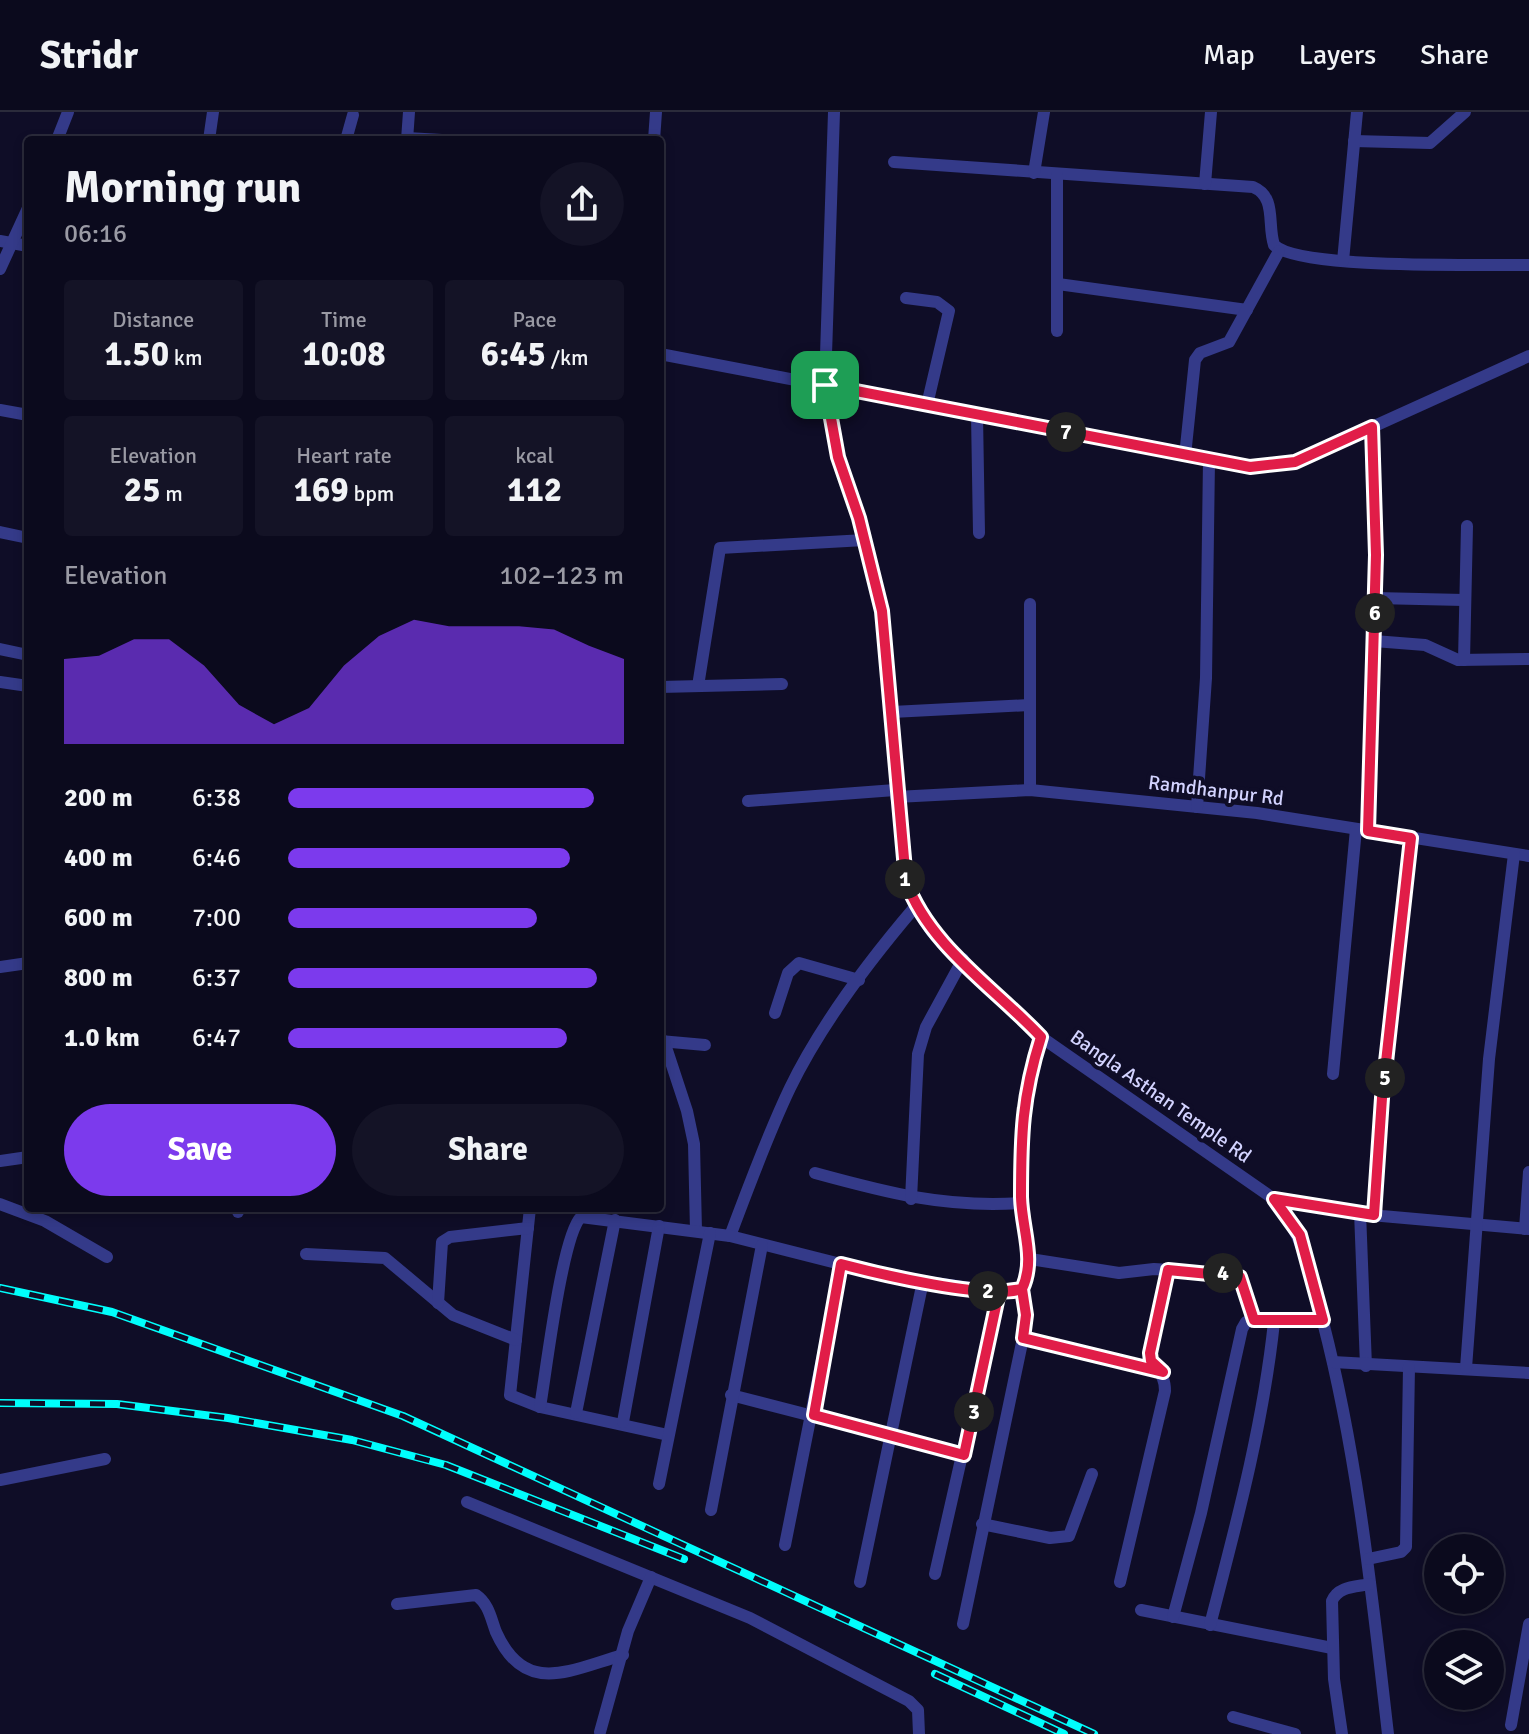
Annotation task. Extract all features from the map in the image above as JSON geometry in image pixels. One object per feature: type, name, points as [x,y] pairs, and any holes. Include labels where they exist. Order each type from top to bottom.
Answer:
[{"type":"street","points":[[59,136],[68,112]]},
{"type":"street","points":[[210,136],[213,112]]},
{"type":"street","points":[[407,136],[409,112]]},
{"type":"street","points":[[654,136],[656,112]]},
{"type":"street","name":"Bangla Asthan Temple Rd","points":[[834,112],[825,385],[838,457],[865,540],[882,611],[903,867],[915,907],[932,932],[1041,1037],[1274,1199],[1300,1235],[1333,1362],[1368,1559],[1388,1734]]},
{"type":"street","points":[[1034,173],[1044,112]]},
{"type":"street","points":[[1205,184],[1211,112]]},
{"type":"street","points":[[1343,261],[1357,112]]},
{"type":"street","points":[[1354,141],[1430,143],[1465,112]]},
{"type":"street","points":[[347,136],[353,115]]},
{"type":"street","points":[[894,162],[1253,187],[1263,191],[1269,200],[1270,235],[1279,251]]},
{"type":"street","points":[[1057,175],[1057,331]]},
{"type":"street","points":[[0,269],[6,243],[24,214]]},
{"type":"street","points":[[1279,251],[1343,261],[1529,265]]},
{"type":"street","points":[[1185,456],[1195,360],[1200,353],[1229,342],[1279,251]]},
{"type":"street","points":[[1058,284],[1247,310]]},
{"type":"street","points":[[906,298],[937,302],[949,311],[927,405]]},
{"type":"street","points":[[664,355],[1185,456],[1274,467],[1295,462],[1529,356]]},
{"type":"street","points":[[0,410],[24,414]]},
{"type":"street","points":[[977,415],[979,533]]},
{"type":"street","points":[[1333,1074],[1362,830],[1374,641],[1372,427]]},
{"type":"street","points":[[1197,807],[1206,678],[1209,460]]},
{"type":"street","points":[[1464,660],[1467,526]]},
{"type":"street","points":[[0,532],[24,537]]},
{"type":"street","points":[[698,686],[720,548],[865,540]]},
{"type":"street","points":[[1375,598],[1464,600]]},
{"type":"street","points":[[1030,604],[1030,790]]},
{"type":"street","points":[[1374,641],[1425,645],[1464,660],[1529,659]]},
{"type":"street","points":[[0,649],[24,654]]},
{"type":"street","points":[[0,682],[24,685]]},
{"type":"street","points":[[664,687],[782,684]]},
{"type":"street","points":[[892,712],[1029,705]]},
{"type":"street","name":"Ramdhanpur Rd","points":[[748,801],[1030,790],[1197,807],[1529,856]]},
{"type":"street","points":[[1366,1366],[1367,1213],[1411,838]]},
{"type":"street","points":[[1466,1368],[1489,1059],[1514,854]]},
{"type":"street","points":[[730,1236],[758,1159],[792,1085],[859,980],[915,907]]},
{"type":"street","points":[[911,1199],[918,1054],[926,1027],[963,959]]},
{"type":"street","points":[[775,1013],[788,973],[799,963],[859,980]]},
{"type":"street","points":[[0,967],[24,964]]},
{"type":"street","points":[[963,1624],[1023,1338],[1026,1315],[1022,1289],[1029,1275],[1030,1259],[1021,1203],[1021,1115],[1041,1037]]},
{"type":"street","points":[[664,1041],[705,1045]]},
{"type":"street","points":[[659,1484],[703,1232],[694,1144],[687,1111],[664,1047]]},
{"type":"street","points":[[0,1161],[24,1158]]},
{"type":"street","points":[[1274,1199],[1367,1213],[1527,1229],[1529,1172]]},
{"type":"street","points":[[815,1173],[911,1199],[977,1206],[1021,1203]]},
{"type":"street","points":[[0,1204],[45,1221],[107,1257]]},
{"type":"street","points":[[530,1212],[510,1395],[540,1407],[623,1422],[668,1435]]},
{"type":"street","points":[[540,1407],[575,1223],[581,1217],[730,1236],[923,1281],[999,1292],[1022,1289]]},
{"type":"street","points":[[576,1413],[615,1220]]},
{"type":"street","points":[[623,1422],[659,1226]]},
{"type":"street","points":[[438,1303],[442,1242],[450,1237],[528,1228]]},
{"type":"street","points":[[711,1510],[762,1245]]},
{"type":"street","points":[[306,1254],[385,1258],[438,1303],[472,1326],[516,1340]]},
{"type":"street","points":[[1030,1259],[1119,1273],[1168,1270],[1240,1277],[1254,1320]]},
{"type":"street","points":[[785,1545],[814,1415],[841,1264]]},
{"type":"street","points":[[1120,1582],[1165,1391],[1163,1372],[1151,1361],[1150,1353],[1168,1270]]},
{"type":"street","points":[[860,1582],[923,1281]]},
{"type":"street","points":[[935,1574],[999,1292]]},
{"type":"street","points":[[1173,1617],[1201,1513],[1242,1329],[1246,1322],[1254,1320],[1323,1320]]},
{"type":"street","points":[[1210,1625],[1254,1456],[1274,1322]]},
{"type":"street","points":[[1023,1338],[1163,1372]]},
{"type":"street","points":[[1333,1362],[1529,1373]]},
{"type":"street","points":[[1368,1559],[1401,1552],[1406,1547],[1409,1367]]},
{"type":"street","points":[[731,1395],[893,1434],[964,1455]]},
{"type":"street","points":[[0,1480],[105,1459]]},
{"type":"street","points":[[982,1524],[1050,1538],[1069,1536],[1092,1474]]},
{"type":"street","points":[[467,1502],[750,1618],[909,1701],[918,1710],[919,1734]]},
{"type":"street","points":[[600,1732],[628,1631],[651,1577]]},
{"type":"street","points":[[1342,1734],[1331,1610],[1335,1594],[1370,1584]]},
{"type":"street","points":[[397,1604],[476,1595],[485,1605],[509,1656],[532,1673],[555,1673],[623,1655]]},
{"type":"street","points":[[1141,1610],[1332,1648]]},
{"type":"street","points":[[1511,1725],[1529,1624]]},
{"type":"street","points":[[1233,1717],[1295,1734]]},
{"type":"railway","points":[[0,1288],[112,1312],[403,1416],[1094,1734]]},
{"type":"railway","points":[[0,1403],[117,1404],[228,1418],[352,1440],[446,1465],[684,1559]]},
{"type":"railway","points":[[935,1674],[1064,1734]]},
{"type":"route","points":[[825,385],[838,457],[859,518],[882,611],[896,797],[906,881],[915,907],[932,932],[1005,998],[1041,1037],[1021,1115],[1021,1203],[1030,1259],[1029,1275],[1022,1289],[1011,1293],[999,1292],[892,1277],[841,1264],[814,1415],[964,1455],[999,1292],[1011,1293],[1022,1289],[1026,1302],[1023,1338],[1163,1372],[1151,1361],[1150,1353],[1168,1270],[1240,1277],[1254,1320],[1285,1323],[1323,1320],[1300,1235],[1274,1199],[1306,1201],[1374,1215],[1382,1098],[1411,838],[1368,831],[1376,555],[1372,427],[1295,462],[1274,467],[1250,467],[825,385]]}]
